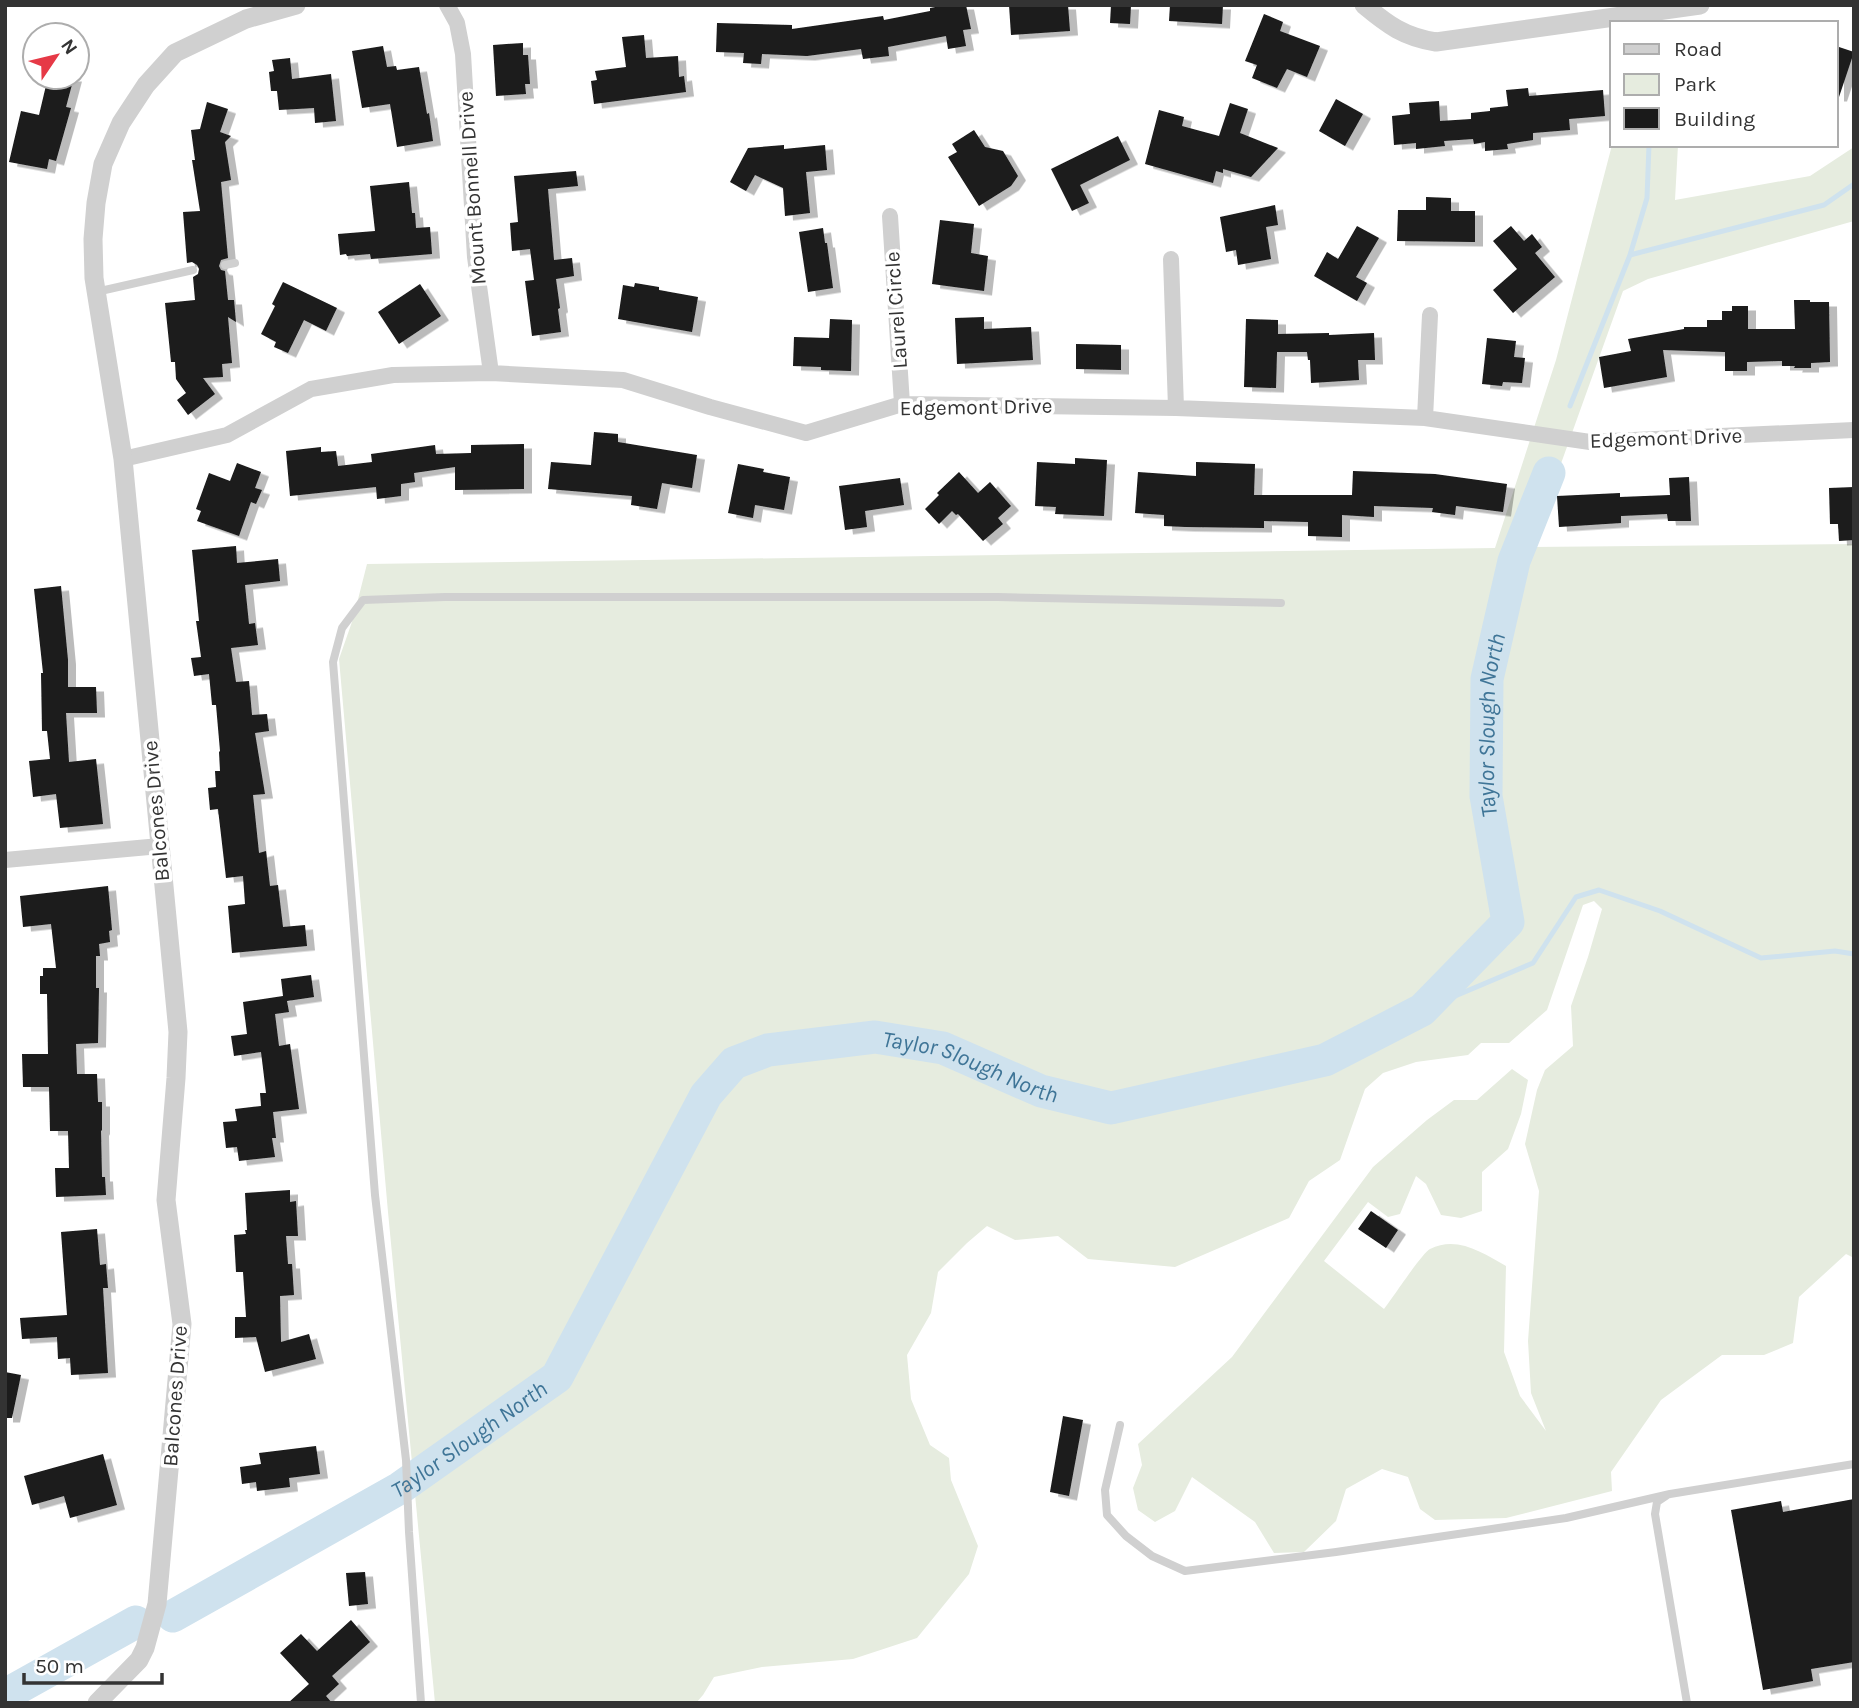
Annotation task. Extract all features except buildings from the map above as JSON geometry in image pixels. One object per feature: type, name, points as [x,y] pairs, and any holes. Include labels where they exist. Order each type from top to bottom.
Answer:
[{"type":"street","name":"Balcones Drive","points":[[97,1703],[139,1660],[157,1604],[182,1324],[166,1200],[178,1032],[123,459],[94,278],[96,203],[103,164],[121,123],[146,85],[175,53],[246,19],[296,5]]},
{"type":"street","name":"Mount Bonnell Drive","points":[[447,5],[457,23],[463,54],[475,257],[491,373]]},
{"type":"street","points":[[1364,5],[1387,24],[1416,39],[1436,42],[1633,10],[1700,5]]},
{"type":"street","name":"Laurel Circle","points":[[890,216],[902,404]]},
{"type":"street","points":[[1171,259],[1176,408]]},
{"type":"street","points":[[1425,418],[1430,315]]},
{"type":"street","name":"Edgemont Drive","points":[[123,459],[227,436],[311,389],[393,375],[491,373],[623,380],[806,433],[902,404],[1176,408],[1425,418],[1590,442],[1854,430]]},
{"type":"street","points":[[5,860],[159,846]]},
{"type":"lane","points":[[225,265],[235,263]]},
{"type":"lane","points":[[96,292],[193,270]]},
{"type":"lane","points":[[421,1703],[406,1460],[375,1195],[332,662],[342,628],[363,600],[445,597],[998,597],[1281,603]]},
{"type":"lane","points":[[1120,1425],[1105,1490],[1107,1515],[1126,1536],[1152,1556],[1185,1571],[1566,1518],[1670,1494],[1854,1464]]},
{"type":"lane","points":[[1670,1494],[1657,1502],[1655,1514],[1687,1703]]},
{"type":"green space","points":[[1611,147],[1678,147],[1675,200],[1810,176],[1854,147],[1854,221],[1648,279],[1623,291],[1531,547],[1854,544],[1854,1258],[1846,1254],[1799,1297],[1793,1343],[1764,1355],[1722,1355],[1661,1400],[1611,1472],[1612,1491],[1506,1518],[1435,1520],[1420,1509],[1408,1477],[1382,1469],[1346,1489],[1336,1521],[1304,1552],[1274,1553],[1255,1522],[1192,1477],[1175,1511],[1155,1522],[1138,1510],[1133,1488],[1142,1465],[1138,1444],[1232,1357],[1373,1167],[1454,1100],[1477,1100],[1512,1069],[1528,1080],[1521,1114],[1508,1149],[1482,1172],[1482,1211],[1461,1218],[1441,1215],[1426,1184],[1416,1176],[1400,1214],[1388,1217],[1368,1202],[1324,1261],[1384,1309],[1426,1252],[1440,1245],[1470,1247],[1506,1266],[1504,1352],[1520,1396],[1546,1431],[1531,1393],[1528,1341],[1539,1191],[1525,1144],[1537,1090],[1545,1070],[1573,1046],[1571,1006],[1602,909],[1594,901],[1583,905],[1547,1010],[1509,1043],[1481,1043],[1468,1055],[1416,1062],[1383,1073],[1365,1089],[1340,1160],[1309,1181],[1289,1218],[1175,1267],[1088,1259],[1058,1236],[1015,1240],[987,1226],[938,1272],[931,1313],[907,1355],[911,1399],[930,1445],[949,1458],[951,1480],[978,1546],[969,1574],[917,1638],[853,1659],[762,1667],[714,1677],[696,1703],[435,1703],[339,659],[353,619],[367,564],[1495,548],[1556,360]]},
{"type":"waterway","points":[[1630,255],[1647,198],[1649,147]]},
{"type":"waterway","name":"Taylor Slough North","points":[[1570,406],[1630,255],[1824,205],[1854,184]]},
{"type":"waterway","name":"Taylor Slough North","points":[[173,1616],[400,1488],[557,1377],[706,1095],[734,1063],[768,1050],[875,1037],[943,1048],[1041,1091],[1111,1108],[1325,1060],[1422,1010],[1508,922],[1486,796],[1487,679],[1514,561],[1549,473]]},
{"type":"waterway","points":[[1422,1010],[1533,963],[1576,897],[1599,890],[1660,911],[1761,958],[1835,951],[1854,954]]},
{"type":"waterway","name":"Taylor Slough North","points":[[5,1695],[136,1622]]}]
